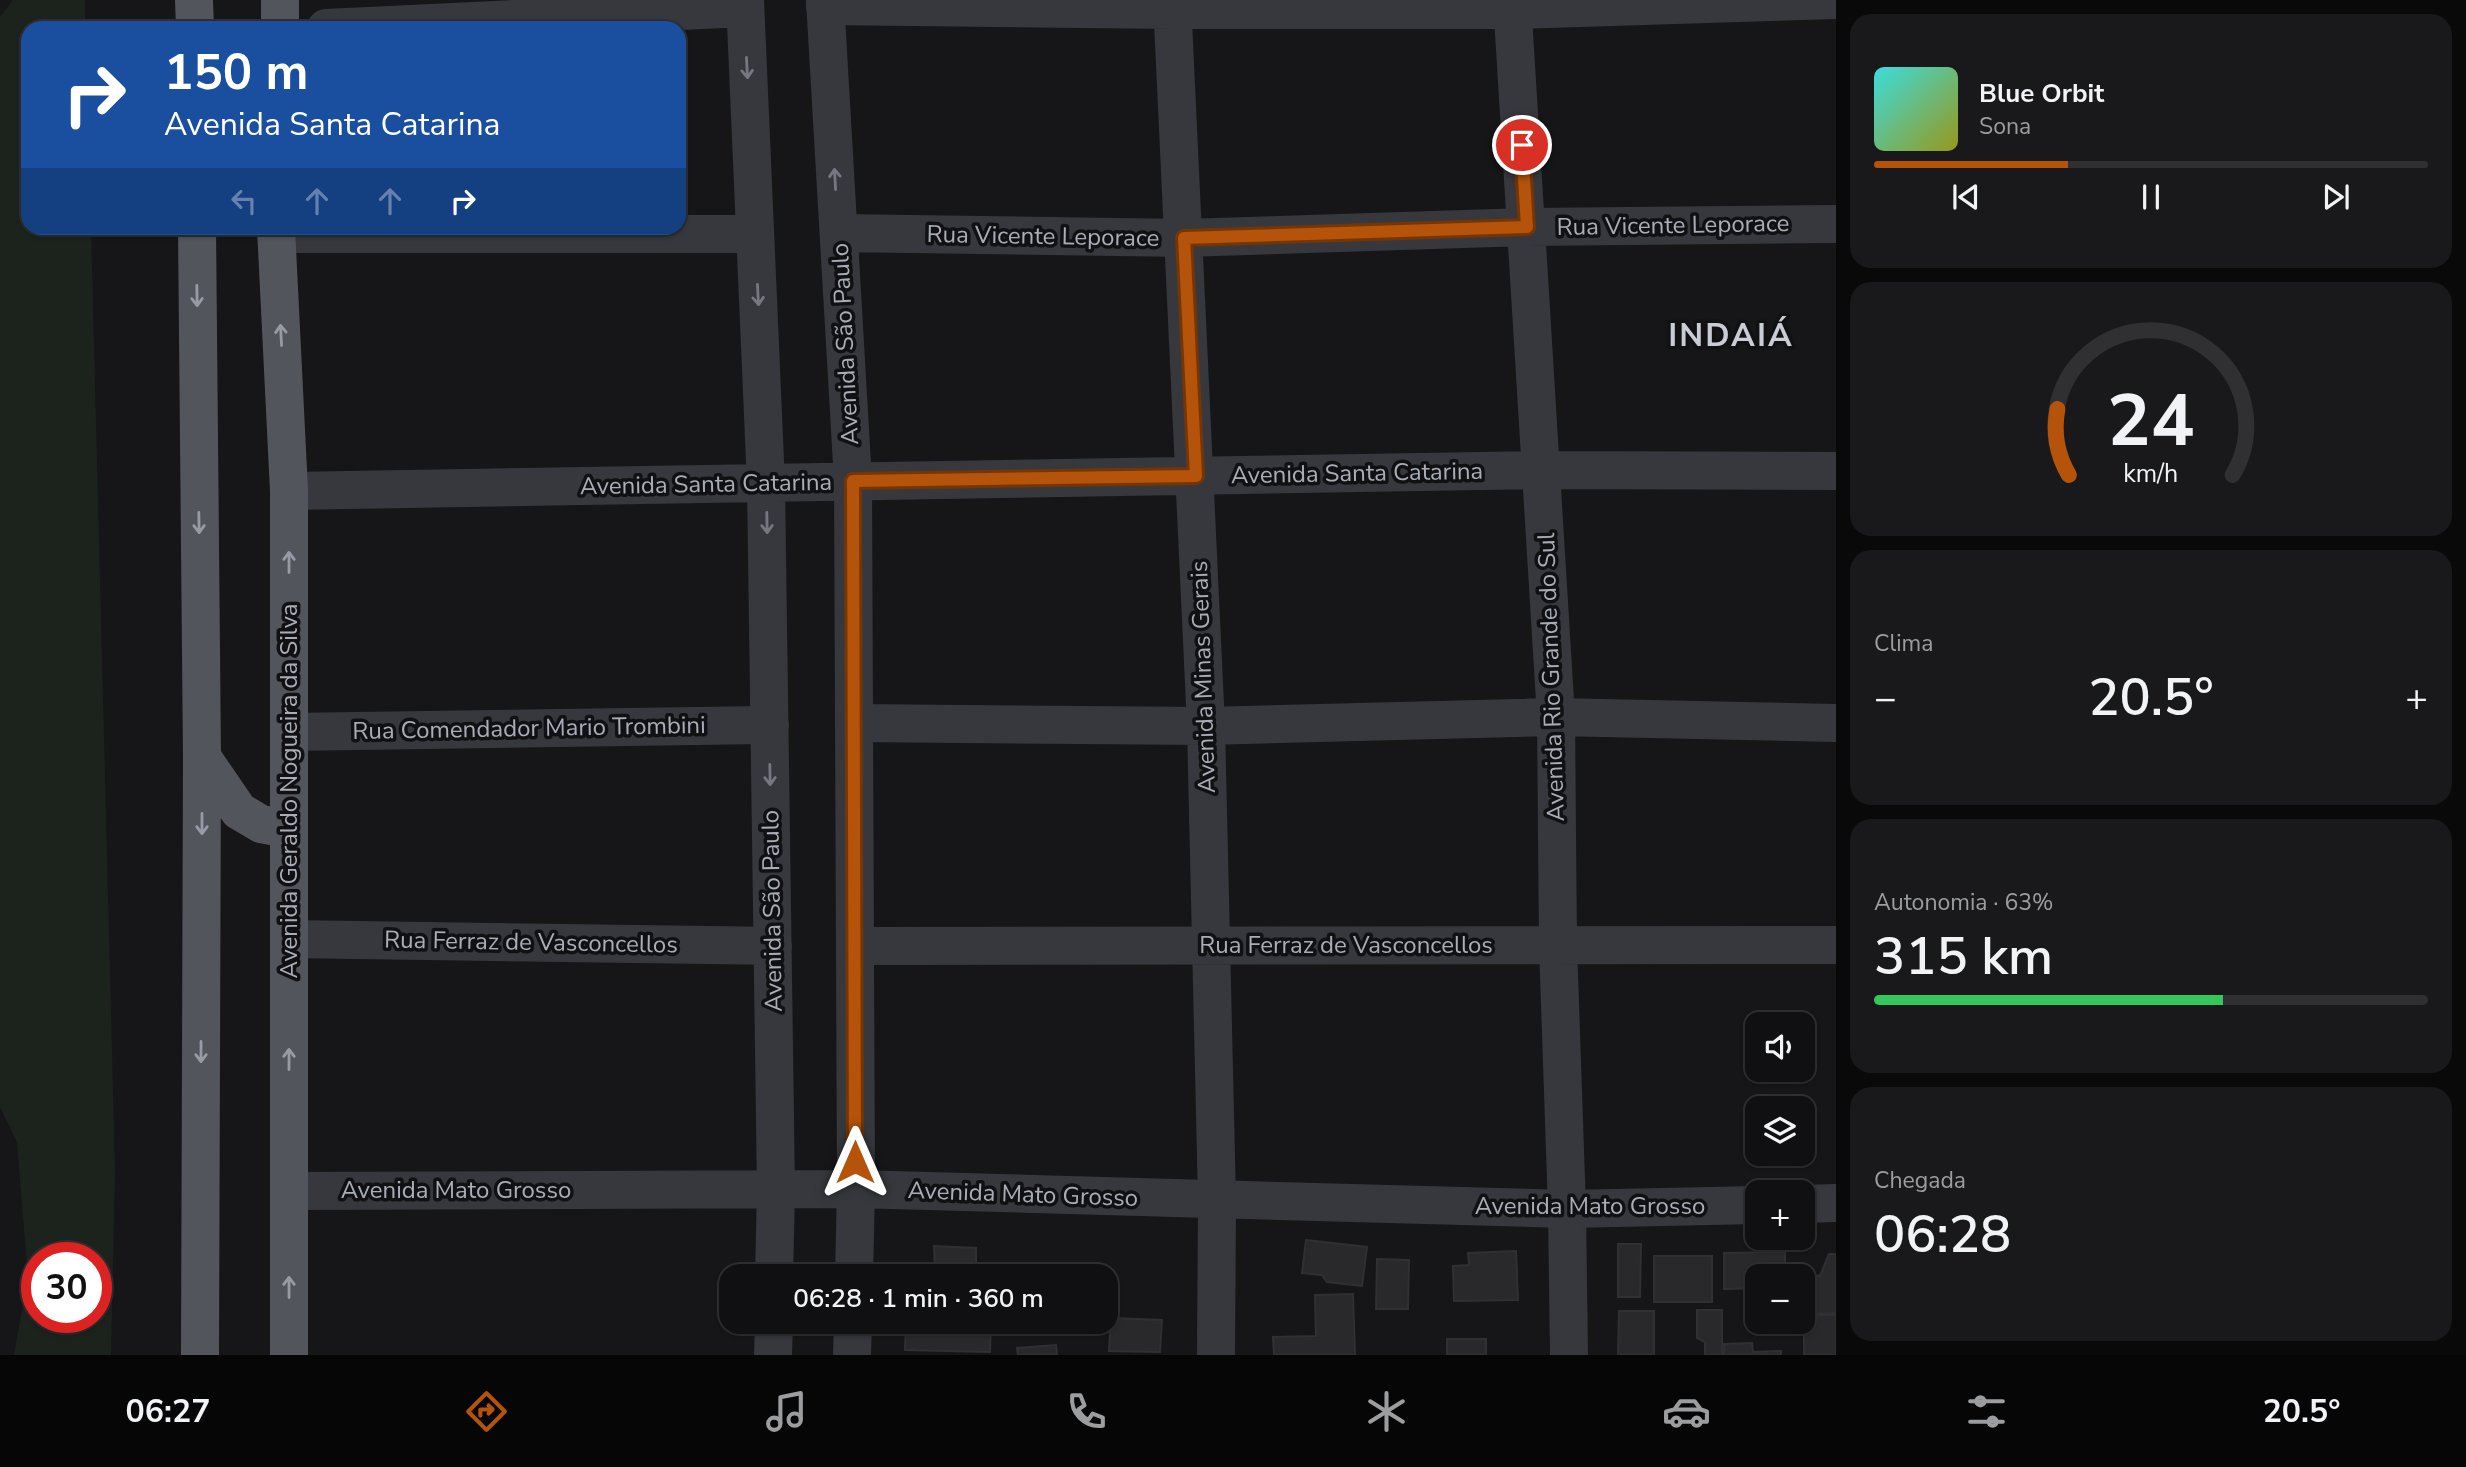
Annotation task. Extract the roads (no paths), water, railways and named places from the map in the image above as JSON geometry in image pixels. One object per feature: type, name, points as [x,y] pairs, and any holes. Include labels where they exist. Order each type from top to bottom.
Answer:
[{"type":"main road","points":[[194,0],[195,21]]},
{"type":"main road","points":[[279,0],[280,21]]},
{"type":"main road","points":[[197,235],[202,757],[200,1355]]},
{"type":"main road","name":"Avenida Geraldo Nogueira da Silva","points":[[276,235],[289,491],[289,1355]]},
{"type":"main road","points":[[202,757],[239,811],[261,824],[288,828]]},
{"type":"street","points":[[825,3],[1513,5],[1836,0]]},
{"type":"street","name":"Avenida São Paulo","points":[[825,3],[853,481],[854,1264]]},
{"type":"street","points":[[448,21],[745,4]]},
{"type":"street","name":"Avenida São Paulo","points":[[745,4],[766,484],[776,1190],[774,1264]]},
{"type":"street","name":"Avenida Minas Gerais","points":[[1172,5],[1206,726],[1217,1200],[1216,1355]]},
{"type":"street","name":"Avenida Rio Grande do Sul","points":[[1513,5],[1556,718],[1558,945],[1569,1355]]},
{"type":"street","name":"Rua Vicente Leporace","points":[[839,233],[1184,238],[1527,227],[1836,224]]},
{"type":"street","points":[[686,234],[755,234]]},
{"type":"street","name":"Avenida Santa Catarina","points":[[289,491],[1542,470],[1836,471]]},
{"type":"street","points":[[854,723],[1206,726],[1556,718],[1836,723]]},
{"type":"street","name":"Rua Comendador Mario Trombini","points":[[289,732],[769,725]]},
{"type":"street","name":"Rua Ferraz de Vasconcellos","points":[[289,939],[772,946]]},
{"type":"street","name":"Rua Ferraz de Vasconcellos","points":[[855,946],[1836,945]]},
{"type":"street","name":"Avenida Mato Grosso","points":[[289,1191],[856,1189],[1567,1209],[1745,1205]]},
{"type":"street","points":[[1815,1204],[1836,1203]]},
{"type":"street","points":[[773,1355],[774,1334]]},
{"type":"street","points":[[852,1355],[853,1334]]},
{"type":"district","name":"INDAIÁ","points":[[1731,335]]}]
